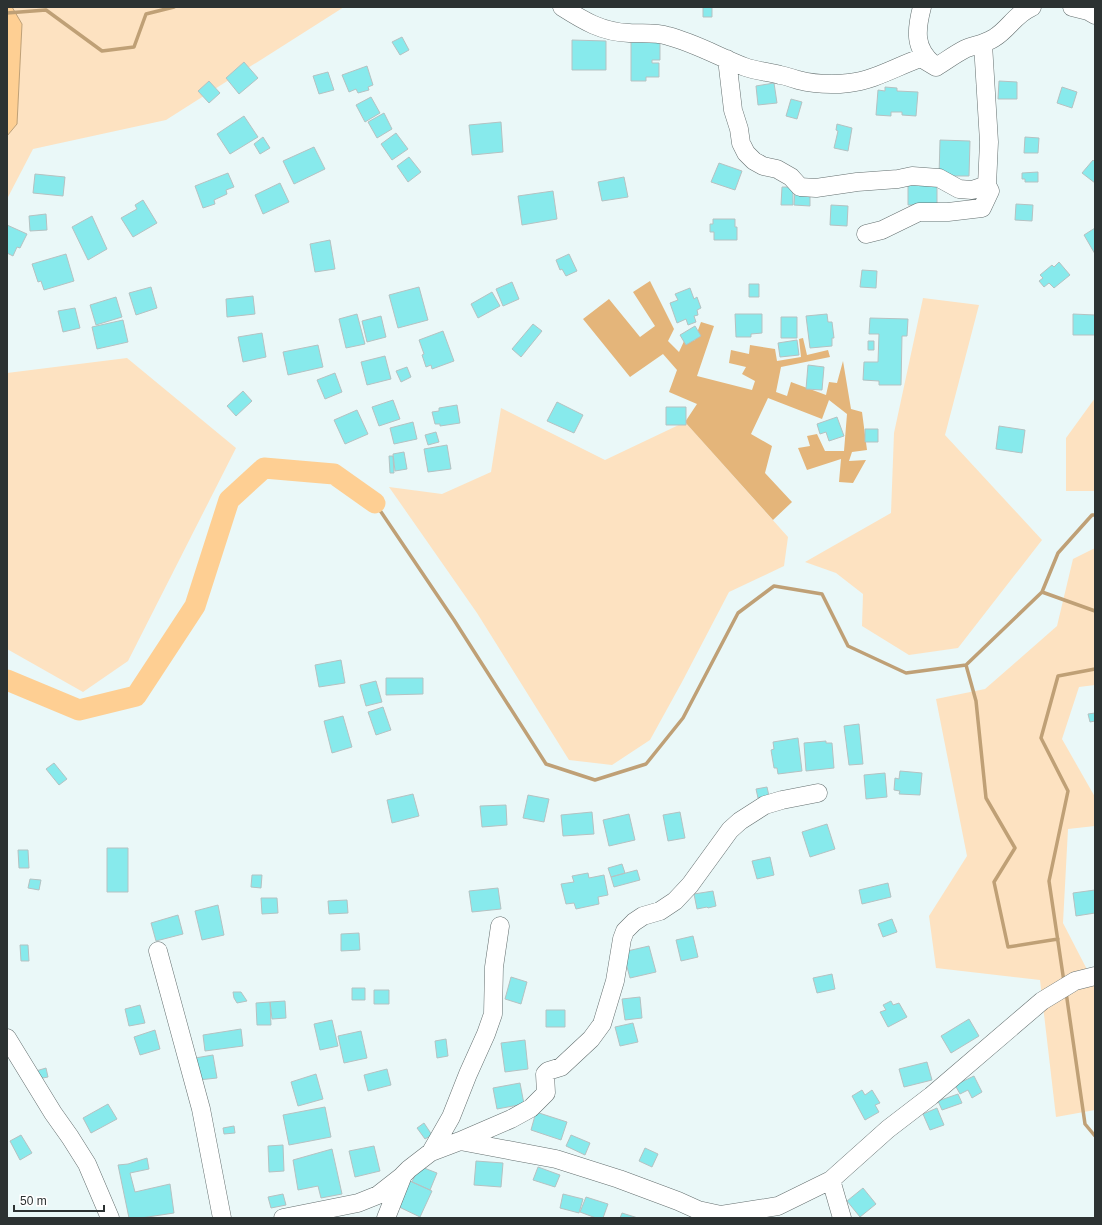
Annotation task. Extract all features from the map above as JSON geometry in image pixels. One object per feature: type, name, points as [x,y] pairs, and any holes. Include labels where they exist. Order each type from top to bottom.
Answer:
[{"type":"street","points":[[562,7],[585,22],[603,30],[629,33],[652,33],[668,36],[690,43],[746,68],[799,80],[832,84],[849,83],[882,74],[905,63],[921,58],[936,67]]},
{"type":"street","points":[[922,7],[918,24],[918,40],[926,58],[936,67]]},
{"type":"street","points":[[936,67],[966,49],[996,38],[1018,17],[1032,7]]},
{"type":"street","points":[[1072,7],[1088,11],[1095,15]]},
{"type":"street","points":[[866,234],[882,230],[919,212],[948,212],[982,208],[990,191],[987,185],[989,142],[983,44]]},
{"type":"street","points":[[727,59],[733,110],[739,129],[741,143],[746,153],[754,161],[763,166],[777,169],[791,177],[800,187],[816,188],[857,182],[898,179],[912,176],[939,178],[959,188],[972,190],[987,185]]},
{"type":"street","points":[[283,1218],[358,1202],[378,1195],[431,1152],[511,1119],[531,1108],[546,1093],[545,1074],[548,1071],[561,1067],[591,1039],[602,1024],[615,981],[622,939],[625,931],[643,916],[660,911],[675,901],[690,885],[730,830],[740,821],[765,805],[818,793]]},
{"type":"street","points":[[431,1152],[451,1117],[493,1014],[494,967],[500,926]]},
{"type":"street","points":[[158,950],[201,1109],[222,1218]]},
{"type":"street","points":[[460,1141],[556,1159],[619,1179],[698,1210],[721,1215],[778,1206],[831,1180],[888,1130],[931,1096],[1042,1001],[1075,981],[1095,976]]},
{"type":"street","points":[[7,1038],[53,1113],[87,1164],[110,1218]]},
{"type":"street","points":[[386,1218],[404,1175]]},
{"type":"street","points":[[831,1180],[842,1218]]},
{"type":"shaded area","points":[[7,7],[12,7],[22,24],[17,124],[7,136]]},
{"type":"shaded area","points":[[12,7],[344,7],[166,120],[33,149],[7,199],[7,136],[17,124],[22,24]]},
{"type":"shaded area","points":[[650,281],[674,329],[668,341],[679,352],[685,339],[694,341],[701,322],[714,326],[697,376],[752,390],[755,381],[742,374],[746,367],[729,363],[731,350],[749,354],[750,345],[775,349],[777,361],[801,357],[799,339],[803,338],[807,355],[828,350],[830,357],[781,367],[776,392],[787,396],[791,382],[826,395],[829,382],[837,383],[843,361],[851,409],[862,412],[867,450],[852,452],[849,461],[866,460],[853,483],[839,482],[841,459],[807,470],[798,448],[810,446],[807,436],[817,434],[825,451],[844,451],[847,414],[829,400],[822,419],[768,398],[751,434],[772,446],[765,473],[792,502],[773,520],[685,422],[697,404],[669,392],[677,370],[663,354],[630,377],[583,319],[609,299],[640,337],[655,326],[633,292]]},
{"type":"shaded area","points":[[923,298],[979,305],[945,435],[1042,540],[958,648],[909,655],[862,626],[863,594],[836,573],[805,562],[891,513],[894,433]]},
{"type":"shaded area","points":[[127,358],[236,448],[128,661],[83,692],[7,649],[7,373]]},
{"type":"shaded area","points":[[1095,398],[1095,491],[1066,491],[1066,438]]},
{"type":"shaded area","points":[[501,408],[605,460],[685,422],[788,537],[784,566],[729,592],[650,740],[612,765],[569,760],[477,613],[389,487],[442,494],[491,472]]},
{"type":"shaded area","points":[[1095,548],[1095,685],[1079,687],[1062,739],[1095,797],[1095,826],[1068,829],[1063,923],[1095,985],[1095,1110],[1056,1117],[1040,980],[936,968],[929,916],[967,856],[936,699],[985,689],[1057,626],[1073,559]]},
{"type":"building","points":[[703,7],[712,7],[712,17],[703,17]]},
{"type":"building","points":[[631,34],[660,34],[660,60],[652,60],[652,63],[659,63],[659,77],[646,77],[646,81],[631,81]]},
{"type":"building","points":[[402,37],[409,50],[400,55],[392,42]]},
{"type":"building","points":[[572,40],[606,41],[606,70],[572,70]]},
{"type":"building","points":[[244,62],[258,78],[239,94],[226,78]]},
{"type":"building","points":[[367,66],[373,85],[368,87],[369,90],[358,93],[356,89],[349,92],[342,75]]},
{"type":"building","points":[[328,72],[334,90],[319,94],[313,76]]},
{"type":"building","points":[[209,81],[220,93],[209,103],[198,91]]},
{"type":"building","points":[[999,81],[1017,82],[1017,99],[998,99]]},
{"type":"building","points":[[774,83],[777,103],[758,105],[756,86]]},
{"type":"building","points":[[885,87],[897,88],[897,91],[918,92],[916,116],[902,115],[902,112],[891,112],[891,116],[876,115],[878,90],[885,91]]},
{"type":"building","points":[[1062,87],[1077,92],[1072,108],[1057,103]]},
{"type":"building","points":[[371,97],[380,113],[365,122],[356,105]]},
{"type":"building","points":[[791,99],[802,102],[797,119],[786,116]]},
{"type":"building","points":[[384,113],[392,129],[377,138],[368,122]]},
{"type":"building","points":[[244,116],[258,137],[230,154],[217,134]]},
{"type":"building","points":[[501,122],[503,152],[472,155],[469,125]]},
{"type":"building","points":[[837,124],[852,128],[848,151],[834,148],[838,131],[836,130]]},
{"type":"building","points":[[396,133],[408,149],[392,160],[381,144]]},
{"type":"building","points":[[263,137],[270,148],[260,154],[254,144]]},
{"type":"building","points":[[1025,137],[1039,138],[1038,153],[1024,153]]},
{"type":"building","points":[[940,140],[970,141],[969,176],[939,176]]},
{"type":"building","points":[[314,147],[325,169],[294,184],[283,161]]},
{"type":"building","points":[[409,157],[421,172],[408,182],[397,166]]},
{"type":"building","points":[[1093,160],[1095,162],[1095,183],[1082,173]]},
{"type":"building","points":[[719,163],[742,171],[735,190],[711,182]]},
{"type":"building","points":[[1038,172],[1038,182],[1025,182],[1025,179],[1022,179],[1022,173]]},
{"type":"building","points":[[228,173],[234,187],[226,190],[227,194],[214,200],[215,204],[203,208],[195,186]]},
{"type":"building","points":[[35,174],[65,177],[63,196],[33,193]]},
{"type":"building","points":[[624,177],[628,197],[602,201],[598,182]]},
{"type":"building","points":[[908,180],[937,180],[937,205],[908,205]]},
{"type":"building","points":[[280,183],[289,202],[263,214],[255,195]]},
{"type":"building","points":[[782,187],[793,187],[793,205],[781,205]]},
{"type":"building","points":[[795,190],[810,190],[810,206],[794,205]]},
{"type":"building","points":[[553,191],[557,219],[522,225],[518,196]]},
{"type":"building","points":[[143,200],[157,223],[133,237],[121,218],[137,209],[135,205]]},
{"type":"building","points":[[1016,204],[1033,205],[1032,221],[1015,220]]},
{"type":"building","points":[[831,205],[848,206],[847,226],[830,225]]},
{"type":"building","points":[[46,214],[47,230],[30,231],[29,216]]},
{"type":"building","points":[[92,216],[107,249],[88,260],[72,227]]},
{"type":"building","points":[[713,219],[735,219],[735,227],[737,227],[737,240],[714,240],[714,232],[710,232],[710,224],[713,224]]},
{"type":"building","points":[[7,225],[27,234],[20,248],[17,247],[13,256],[7,253]]},
{"type":"building","points":[[1095,228],[1095,254],[1084,235]]},
{"type":"building","points":[[330,240],[335,269],[315,272],[310,244]]},
{"type":"building","points":[[66,254],[74,281],[44,290],[41,281],[38,282],[32,264]]},
{"type":"building","points":[[569,254],[577,271],[566,276],[562,269],[560,270],[556,260]]},
{"type":"building","points":[[1059,262],[1070,275],[1054,288],[1049,283],[1044,287],[1039,281],[1043,278],[1040,275],[1052,265],[1054,267]]},
{"type":"building","points":[[862,270],[877,271],[876,288],[860,287]]},
{"type":"building","points":[[512,282],[519,299],[503,306],[496,289]]},
{"type":"building","points":[[749,284],[759,284],[759,297],[749,297]]},
{"type":"building","points":[[151,287],[157,308],[136,315],[129,293]]},
{"type":"building","points":[[419,287],[428,320],[398,328],[389,295]]},
{"type":"building","points":[[690,288],[694,299],[697,297],[701,308],[697,310],[698,315],[694,316],[696,322],[688,325],[686,319],[677,323],[670,303],[678,300],[675,294]]},
{"type":"building","points":[[492,292],[500,306],[478,318],[471,304]]},
{"type":"building","points":[[253,296],[255,314],[227,317],[226,299]]},
{"type":"building","points":[[116,297],[122,317],[96,325],[90,305]]},
{"type":"building","points":[[75,308],[80,328],[63,332],[58,311]]},
{"type":"building","points":[[357,314],[365,344],[346,348],[339,319]]},
{"type":"building","points":[[735,314],[762,314],[762,333],[751,334],[751,337],[736,337]]},
{"type":"building","points":[[827,314],[828,322],[832,322],[834,338],[832,338],[832,346],[810,348],[806,316]]},
{"type":"building","points":[[1073,314],[1095,315],[1095,335],[1073,335]]},
{"type":"building","points":[[381,316],[386,337],[367,342],[362,321]]},
{"type":"building","points":[[781,317],[797,317],[797,338],[781,338]]},
{"type":"building","points":[[870,318],[908,319],[907,336],[902,336],[901,385],[879,385],[879,381],[863,380],[864,362],[878,362],[879,334],[869,334]]},
{"type":"building","points":[[123,320],[128,342],[97,349],[92,327]]},
{"type":"building","points":[[533,324],[542,331],[521,357],[512,349]]},
{"type":"building","points":[[695,326],[701,336],[686,345],[680,335]]},
{"type":"building","points":[[443,331],[454,361],[432,369],[431,365],[426,367],[422,355],[424,354],[419,340]]},
{"type":"building","points":[[262,333],[266,357],[243,362],[238,337]]},
{"type":"building","points":[[797,340],[799,355],[780,357],[778,343]]},
{"type":"building","points":[[868,341],[874,341],[874,350],[868,350]]},
{"type":"building","points":[[318,345],[323,367],[288,375],[283,352]]},
{"type":"building","points":[[385,356],[391,379],[367,385],[361,362]]},
{"type":"building","points":[[808,365],[824,367],[822,390],[806,389]]},
{"type":"building","points":[[407,367],[411,377],[401,382],[396,371]]},
{"type":"building","points":[[335,373],[342,392],[325,399],[317,380]]},
{"type":"building","points":[[243,391],[252,401],[236,416],[227,406]]},
{"type":"building","points":[[393,400],[400,419],[379,426],[372,407]]},
{"type":"building","points":[[557,402],[583,415],[574,433],[547,421]]},
{"type":"building","points":[[457,405],[460,423],[440,426],[440,424],[435,424],[432,412],[439,411],[439,408]]},
{"type":"building","points":[[666,407],[686,407],[686,425],[666,425]]},
{"type":"building","points":[[357,410],[368,434],[345,444],[334,420]]},
{"type":"building","points":[[837,417],[844,436],[829,441],[826,432],[820,434],[817,424]]},
{"type":"building","points":[[413,422],[417,439],[394,444],[390,428]]},
{"type":"building","points":[[999,426],[1025,430],[1022,453],[996,449]]},
{"type":"building","points":[[865,429],[878,429],[878,442],[865,442]]},
{"type":"building","points":[[436,432],[439,442],[428,445],[425,435]]},
{"type":"building","points":[[447,445],[451,469],[428,472],[424,449]]},
{"type":"building","points":[[404,452],[407,469],[395,471],[393,454]]},
{"type":"building","points":[[389,456],[393,456],[394,473],[390,473]]},
{"type":"building","points":[[341,660],[345,683],[319,687],[315,665]]},
{"type":"building","points":[[386,678],[423,678],[423,694],[386,695]]},
{"type":"building","points":[[376,681],[382,702],[366,706],[360,685]]},
{"type":"building","points":[[383,707],[391,730],[376,735],[368,712]]},
{"type":"building","points":[[1095,713],[1095,721],[1090,722],[1088,714]]},
{"type":"building","points":[[343,716],[352,747],[332,753],[324,721]]},
{"type":"building","points":[[859,724],[863,764],[849,765],[844,726]]},
{"type":"building","points":[[798,738],[802,771],[778,774],[777,768],[774,768],[771,750],[774,749],[773,742]]},
{"type":"building","points":[[826,741],[826,743],[832,743],[834,768],[806,771],[804,743]]},
{"type":"building","points":[[54,763],[67,779],[59,785],[46,769]]},
{"type":"building","points":[[900,771],[922,773],[920,795],[899,794],[900,791],[894,790],[895,778],[899,779]]},
{"type":"building","points":[[885,773],[887,797],[866,799],[864,775]]},
{"type":"building","points":[[767,787],[769,796],[758,798],[756,789]]},
{"type":"building","points":[[413,794],[419,816],[392,823],[387,800]]},
{"type":"building","points":[[528,795],[549,799],[544,822],[523,818]]},
{"type":"building","points":[[506,805],[507,825],[482,827],[480,806]]},
{"type":"building","points":[[592,812],[594,834],[563,836],[561,815]]},
{"type":"building","points":[[680,812],[685,838],[668,841],[663,815]]},
{"type":"building","points":[[629,814],[635,840],[609,846],[603,820]]},
{"type":"building","points":[[827,824],[835,849],[810,857],[802,832]]},
{"type":"building","points":[[107,848],[128,848],[128,892],[107,892]]},
{"type":"building","points":[[18,850],[28,850],[29,868],[19,868]]},
{"type":"building","points":[[770,857],[774,875],[757,879],[752,861]]},
{"type":"building","points":[[622,864],[625,873],[611,877],[608,868]]},
{"type":"building","points":[[637,870],[640,880],[614,887],[611,877]]},
{"type":"building","points":[[588,873],[589,878],[604,875],[608,895],[598,897],[599,904],[576,909],[574,903],[566,904],[561,884],[574,882],[572,876]]},
{"type":"building","points":[[252,875],[262,875],[261,888],[251,887]]},
{"type":"building","points":[[30,879],[41,880],[39,890],[28,888]]},
{"type":"building","points":[[888,883],[891,897],[862,904],[859,890]]},
{"type":"building","points":[[498,888],[501,909],[472,912],[469,891]]},
{"type":"building","points":[[1095,890],[1095,913],[1076,916],[1073,893]]},
{"type":"building","points":[[713,891],[716,906],[697,909],[694,894]]},
{"type":"building","points":[[261,898],[277,898],[278,913],[262,914]]},
{"type":"building","points":[[347,900],[348,913],[329,914],[328,901]]},
{"type":"building","points":[[218,905],[224,935],[202,940],[195,911]]},
{"type":"building","points":[[178,915],[183,934],[156,941],[151,923]]},
{"type":"building","points":[[892,919],[897,932],[883,937],[878,924]]},
{"type":"building","points":[[359,933],[360,950],[341,951],[341,934]]},
{"type":"building","points":[[693,936],[698,957],[681,961],[676,940]]},
{"type":"building","points":[[20,945],[28,945],[29,961],[21,961]]},
{"type":"building","points":[[649,946],[656,972],[630,978],[623,952]]},
{"type":"building","points":[[832,974],[835,989],[817,993],[813,978]]},
{"type":"building","points":[[511,977],[527,982],[521,1004],[505,999]]},
{"type":"building","points":[[352,988],[365,988],[365,1000],[352,1000]]},
{"type":"building","points":[[374,990],[389,990],[389,1004],[374,1004]]},
{"type":"building","points":[[233,992],[241,992],[247,1001],[237,1003]]},
{"type":"building","points":[[640,997],[642,1018],[625,1020],[622,999]]},
{"type":"building","points":[[285,1001],[286,1018],[272,1019],[270,1002]]},
{"type":"building","points":[[891,1001],[893,1005],[899,1003],[907,1017],[888,1027],[880,1012],[886,1010],[883,1005]]},
{"type":"building","points":[[270,1002],[271,1025],[257,1025],[256,1003]]},
{"type":"building","points":[[140,1005],[145,1023],[129,1026],[125,1009]]},
{"type":"building","points":[[546,1010],[565,1010],[565,1027],[546,1027]]},
{"type":"building","points":[[969,1019],[979,1036],[951,1053],[941,1036]]},
{"type":"building","points":[[332,1020],[338,1046],[320,1050],[314,1024]]},
{"type":"building","points":[[633,1023],[638,1042],[620,1046],[615,1027]]},
{"type":"building","points":[[241,1029],[243,1046],[205,1051],[203,1035]]},
{"type":"building","points":[[155,1030],[160,1049],[140,1055],[134,1037]]},
{"type":"building","points":[[361,1031],[367,1058],[344,1063],[338,1036]]},
{"type":"building","points":[[446,1039],[448,1056],[437,1058],[435,1041]]},
{"type":"building","points":[[525,1040],[528,1069],[505,1072],[501,1043]]},
{"type":"building","points":[[213,1055],[217,1078],[198,1080],[195,1058]]},
{"type":"building","points":[[927,1062],[932,1080],[904,1087],[899,1069]]},
{"type":"building","points":[[46,1068],[48,1077],[38,1079],[36,1071]]},
{"type":"building","points":[[387,1069],[391,1085],[368,1091],[364,1075]]},
{"type":"building","points":[[316,1074],[323,1099],[298,1106],[291,1082]]},
{"type":"building","points":[[974,1076],[982,1092],[972,1098],[968,1090],[960,1094],[955,1085]]},
{"type":"building","points":[[520,1083],[524,1104],[497,1109],[493,1088]]},
{"type":"building","points":[[862,1090],[865,1095],[872,1090],[880,1103],[875,1105],[879,1112],[865,1120],[852,1096]]},
{"type":"building","points":[[958,1094],[962,1103],[942,1110],[938,1101]]},
{"type":"building","points":[[108,1104],[117,1119],[91,1133],[83,1118]]},
{"type":"building","points":[[325,1107],[331,1137],[289,1145],[283,1115]]},
{"type":"building","points":[[937,1108],[944,1125],[930,1130],[923,1114]]},
{"type":"building","points":[[536,1112],[567,1122],[561,1140],[531,1130]]},
{"type":"building","points":[[424,1123],[432,1135],[425,1139],[417,1128]]},
{"type":"building","points":[[234,1126],[235,1133],[224,1134],[223,1128]]},
{"type":"building","points":[[21,1135],[32,1153],[20,1160],[10,1141]]},
{"type":"building","points":[[571,1135],[590,1143],[585,1155],[566,1146]]},
{"type":"building","points":[[283,1145],[284,1171],[269,1172],[268,1146]]},
{"type":"building","points":[[374,1146],[380,1171],[355,1177],[349,1151]]},
{"type":"building","points":[[645,1148],[658,1154],[652,1167],[639,1161]]},
{"type":"building","points":[[332,1149],[342,1194],[321,1198],[318,1186],[298,1190],[293,1160]]},
{"type":"building","points":[[147,1158],[149,1169],[130,1173],[135,1192],[170,1184],[174,1213],[141,1218],[129,1218],[118,1165],[128,1164]]},
{"type":"building","points":[[476,1161],[503,1163],[501,1187],[474,1185]]},
{"type":"building","points":[[419,1166],[437,1173],[430,1190],[412,1182]]},
{"type":"building","points":[[538,1167],[560,1175],[555,1187],[533,1180]]},
{"type":"building","points":[[408,1180],[432,1191],[420,1217],[395,1205]]},
{"type":"building","points":[[863,1188],[876,1204],[860,1217],[847,1201]]},
{"type":"building","points":[[283,1194],[286,1205],[271,1208],[268,1197]]},
{"type":"building","points":[[563,1194],[583,1199],[579,1213],[560,1208]]},
{"type":"building","points":[[586,1197],[608,1204],[603,1218],[596,1218],[580,1212]]},
{"type":"building","points":[[622,1213],[638,1218],[620,1218]]},
{"type":"waterway","points":[[7,13],[46,10],[102,51],[134,47],[146,14],[174,7]]},
{"type":"waterway","points":[[7,680],[79,710],[136,696],[195,606],[229,500],[264,468],[334,474],[375,503]]},
{"type":"waterway","points":[[375,503],[454,620],[546,764],[595,780],[646,764],[683,718],[738,613],[774,586],[822,594],[848,646],[906,673],[966,665],[1042,592],[1058,553],[1092,515],[1095,515]]},
{"type":"waterway","points":[[1042,592],[1095,611]]},
{"type":"waterway","points":[[966,665],[976,701],[986,798],[1015,848],[994,882],[1008,947],[1058,939]]},
{"type":"waterway","points":[[1064,982],[1049,881],[1068,791],[1041,738],[1058,676],[1095,669]]},
{"type":"waterway","points":[[1066,992],[1085,1124],[1095,1136]]}]
